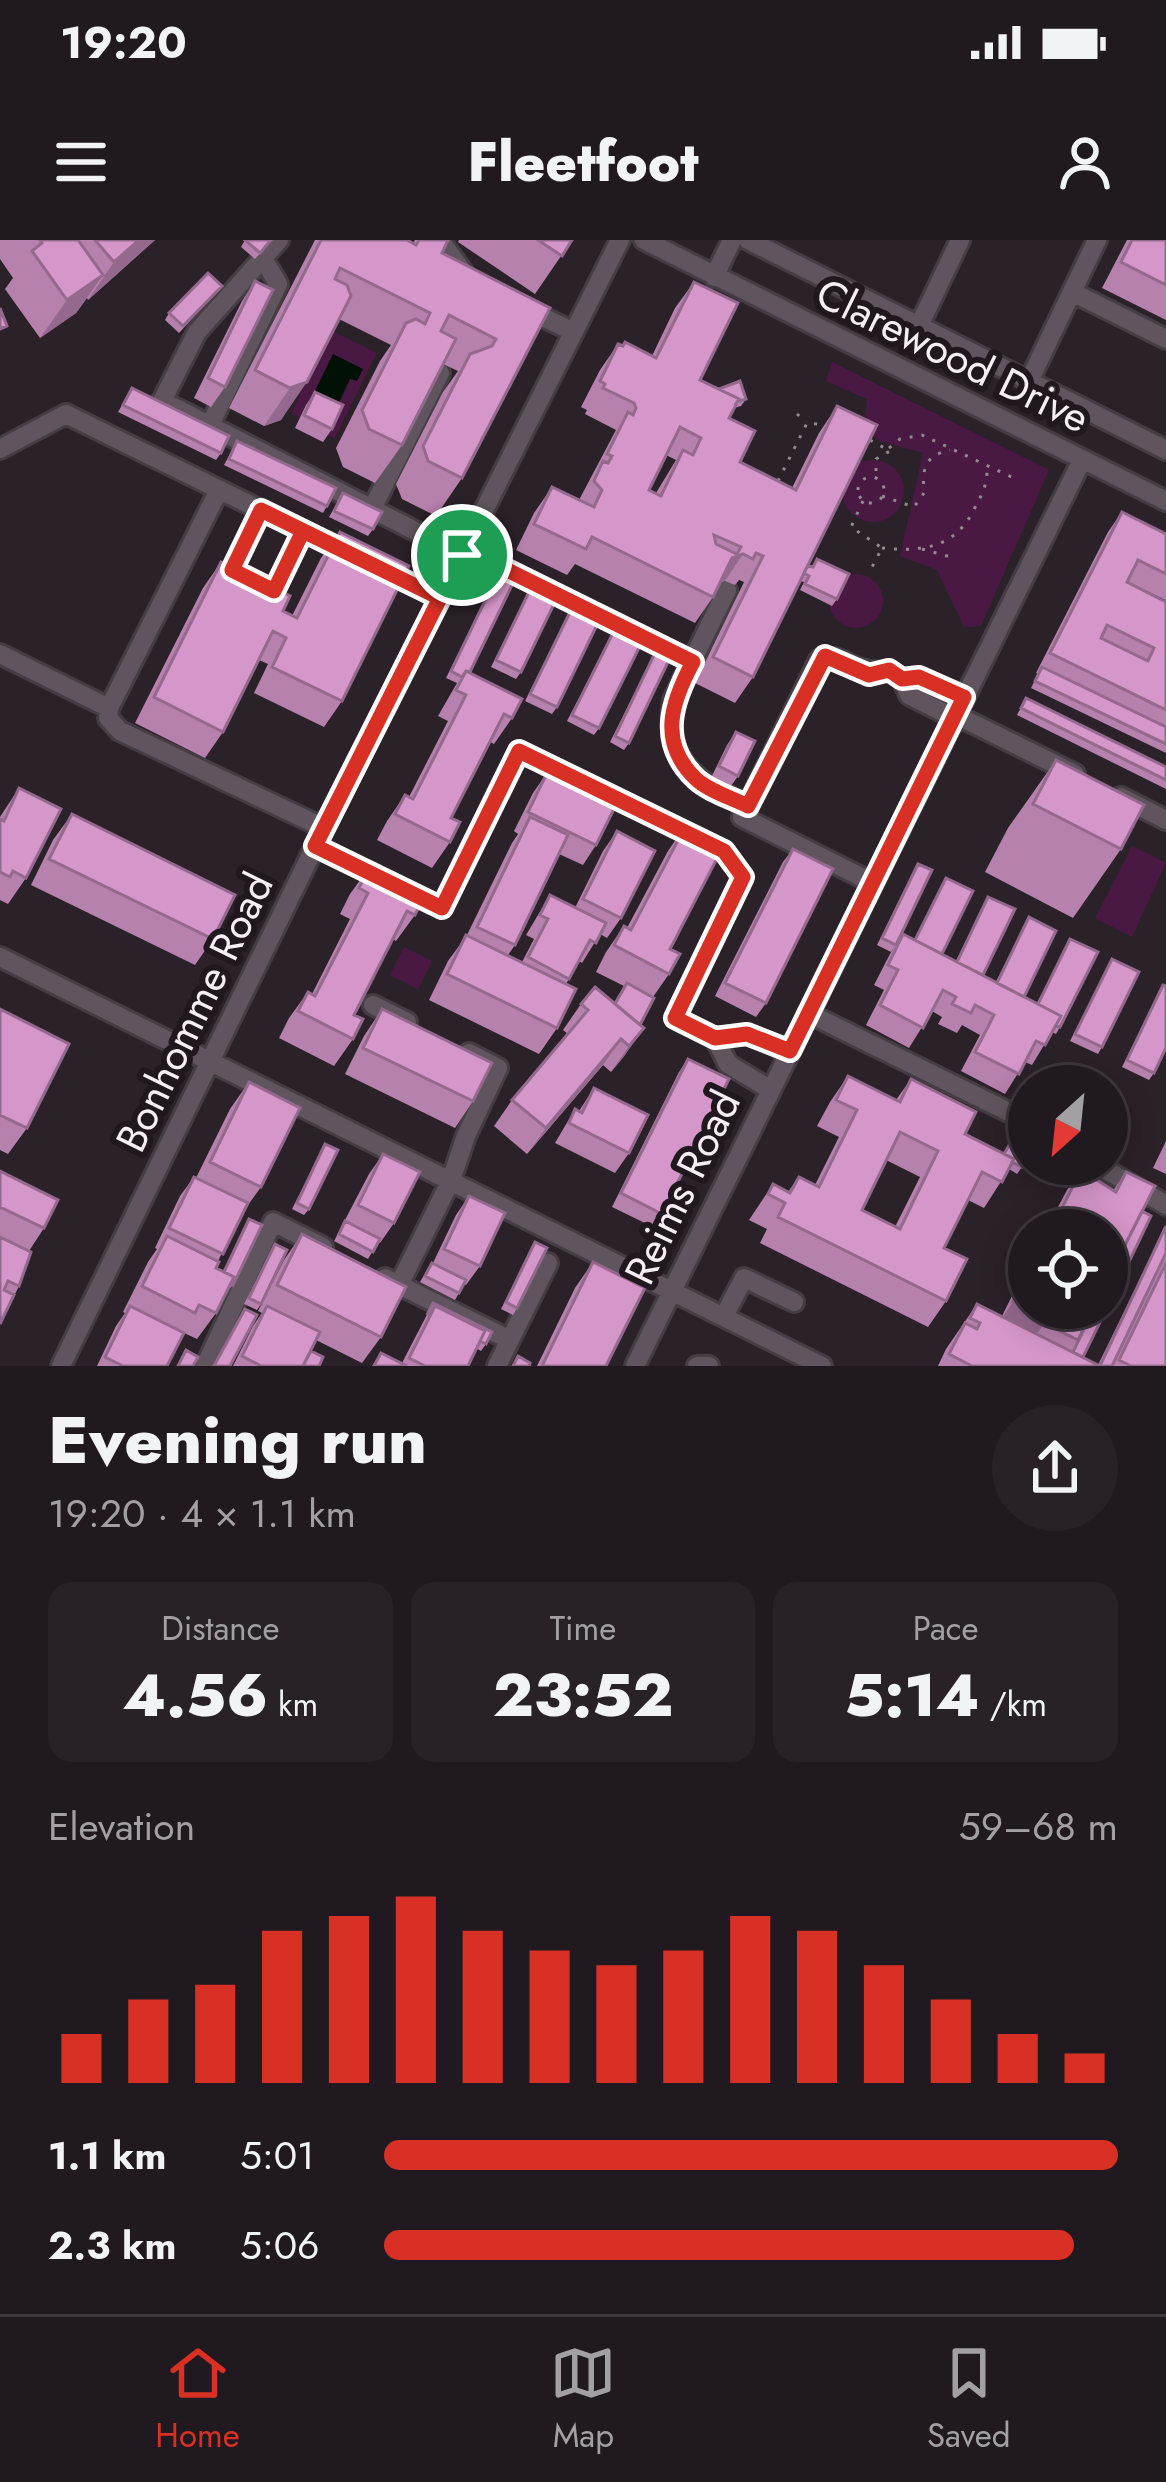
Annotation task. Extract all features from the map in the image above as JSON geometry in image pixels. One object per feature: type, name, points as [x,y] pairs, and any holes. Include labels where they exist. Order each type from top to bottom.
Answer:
[{"type":"street","points":[[280,240],[196,332],[162,401],[693,662]]},
{"type":"street","points":[[441,240],[466,277],[478,286]]},
{"type":"street","name":"Bonhomme Road","points":[[61,1366],[620,240]]},
{"type":"street","points":[[714,277],[732,240]]},
{"type":"street","points":[[748,240],[1166,450]]},
{"type":"street","points":[[919,326],[960,240]]},
{"type":"street","points":[[1029,381],[1097,240]]},
{"type":"street","name":"Clarewood Drive","points":[[655,243],[714,277],[1166,501]]},
{"type":"street","points":[[210,425],[278,284],[263,258]]},
{"type":"street","points":[[1072,292],[1166,339]]},
{"type":"street","points":[[513,303],[574,332]]},
{"type":"street","points":[[374,507],[431,368],[462,384]]},
{"type":"street","points":[[0,449],[66,414],[440,598]]},
{"type":"street","name":"Reims Road","points":[[635,1366],[1082,460]]},
{"type":"street","points":[[219,490],[109,709],[111,725],[442,908],[519,751],[724,851],[743,877],[675,1018],[715,1038],[747,1034],[790,1051]]},
{"type":"street","points":[[261,510],[232,570],[274,591],[303,531]]},
{"type":"street","points":[[727,590],[673,700],[671,716],[677,754],[697,781],[748,806]]},
{"type":"street","points":[[0,654],[109,709]]},
{"type":"street","points":[[873,883],[742,818],[819,660],[834,657],[869,675],[889,670],[902,679],[919,677],[958,710],[1083,778]]},
{"type":"street","points":[[1104,788],[1166,820]]},
{"type":"street","points":[[0,957],[813,1364]]},
{"type":"street","points":[[374,1005],[436,1036]]},
{"type":"street","points":[[808,1013],[1008,1111]]},
{"type":"street","points":[[715,1038],[728,1064],[770,1090]]},
{"type":"street","points":[[399,1285],[451,1180],[498,1068],[456,1047]]},
{"type":"street","points":[[1128,1182],[1166,1204]]},
{"type":"street","points":[[205,1366],[273,1222],[344,1257]]},
{"type":"street","points":[[497,1366],[562,1236]]},
{"type":"street","points":[[362,1266],[510,1340]]},
{"type":"street","points":[[724,1316],[744,1278],[794,1303]]},
{"type":"street","points":[[697,1366],[709,1366]]},
{"type":"path","points":[[797,414],[807,423],[841,425]]},
{"type":"path","points":[[777,483],[807,423]]},
{"type":"path","points":[[856,434],[888,450]]},
{"type":"path","points":[[882,496],[876,459],[911,434],[1018,480]]},
{"type":"path","points":[[882,496],[914,507],[924,493],[926,462],[933,454],[952,449]]},
{"type":"path","points":[[987,465],[988,483]]},
{"type":"path","points":[[772,476],[783,471]]},
{"type":"path","points":[[863,501],[851,527],[882,548],[936,547],[963,532],[988,483],[1002,472]]},
{"type":"path","points":[[863,501],[860,482],[876,478]]},
{"type":"path","points":[[863,501],[872,503],[882,496]]},
{"type":"path","points":[[870,571],[882,548]]},
{"type":"path","points":[[919,548],[954,559]]},
{"type":"shaded area","points":[[332,331],[377,353],[335,438],[326,435],[323,442],[295,428],[300,418],[291,413]]},
{"type":"shaded area","points":[[333,354],[363,369],[357,381],[350,379],[337,407],[313,395]]},
{"type":"shaded area","points":[[832,362],[1049,470],[981,626],[964,627],[937,570],[900,556],[923,453],[880,441],[864,430],[867,399],[826,381]]},
{"type":"shaded area","points":[[873,460],[895,469],[904,491],[895,513],[873,522],[851,513],[842,491],[851,469]]},
{"type":"shaded area","points":[[856,574],[875,582],[883,601],[875,620],[856,628],[837,620],[829,601],[837,582]]},
{"type":"shaded area","points":[[1132,846],[1166,863],[1132,937],[1095,918]]},
{"type":"shaded area","points":[[404,947],[432,961],[418,989],[390,975]]},
{"type":"building","points":[[40,240],[78,240],[103,275],[67,300],[32,251]]},
{"type":"building","points":[[95,240],[139,240],[114,262]]},
{"type":"building","points":[[245,240],[271,240],[260,253]]},
{"type":"building","points":[[321,240],[407,240],[416,245],[419,240],[448,240],[442,253],[550,308],[462,478],[428,461],[423,446],[470,354],[492,346],[496,339],[449,315],[441,331],[456,339],[402,445],[369,429],[362,410],[406,323],[416,319],[425,324],[430,313],[340,268],[335,279],[347,285],[351,296],[307,382],[290,388],[255,370]]},
{"type":"building","points":[[538,240],[572,240],[562,256]]},
{"type":"building","points":[[1132,240],[1166,240],[1166,285],[1121,262]]},
{"type":"building","points":[[208,273],[222,286],[183,326],[169,313]]},
{"type":"building","points":[[255,281],[273,290],[225,387],[208,378]]},
{"type":"building","points":[[694,282],[738,303],[700,380],[739,399],[729,418],[755,431],[740,462],[796,490],[837,406],[877,425],[753,677],[713,657],[763,556],[732,558],[713,597],[592,537],[586,549],[534,524],[552,487],[594,507],[602,490],[594,481],[603,461],[608,463],[612,456],[607,454],[628,412],[633,415],[636,408],[603,388],[600,381],[618,344],[625,342],[656,358]],"holes":[[[680,427],[701,438],[693,455],[683,450],[661,496],[649,490]],[[714,535],[741,547],[737,554],[716,544]]]},
{"type":"building","points":[[740,381],[746,399],[737,402],[739,399],[719,389]]},
{"type":"building","points":[[132,388],[229,436],[221,453],[123,405]]},
{"type":"building","points":[[315,392],[343,405],[332,429],[304,415]]},
{"type":"building","points":[[237,441],[336,488],[327,506],[229,459]]},
{"type":"building","points":[[343,493],[382,512],[373,529],[334,511]]},
{"type":"building","points":[[1122,512],[1166,534],[1166,574],[1138,560],[1127,582],[1166,602],[1166,710],[1050,653]],"holes":[[[1107,625],[1154,648],[1148,661],[1101,638]]]},
{"type":"building","points":[[340,532],[409,566],[342,701],[272,667],[286,638],[273,631],[223,732],[154,697],[221,562],[290,596],[283,611],[297,618]]},
{"type":"building","points":[[817,559],[849,574],[837,599],[805,584],[809,576],[804,573]]},
{"type":"building","points":[[498,574],[514,581],[470,672],[462,677],[451,671]]},
{"type":"building","points":[[530,590],[555,602],[521,672],[496,660]]},
{"type":"building","points":[[571,610],[598,623],[557,707],[530,694]]},
{"type":"building","points":[[614,631],[641,644],[599,728],[572,715]]},
{"type":"building","points":[[656,651],[670,658],[629,743],[615,736]]},
{"type":"building","points":[[1042,667],[1166,727],[1166,744],[1035,681]]},
{"type":"building","points":[[466,671],[522,699],[512,718],[504,714],[451,818],[460,822],[450,842],[395,814],[405,795],[413,799],[466,695],[456,690]]},
{"type":"building","points":[[1026,698],[1166,767],[1166,780],[1021,708]]},
{"type":"building","points":[[736,732],[755,741],[738,776],[719,766]]},
{"type":"building","points":[[1056,760],[1144,805],[1121,849],[1033,804]]},
{"type":"building","points":[[547,773],[615,807],[596,845],[528,812]]},
{"type":"building","points":[[19,788],[61,809],[26,878],[13,871],[10,877],[0,872],[0,819],[4,821]]},
{"type":"building","points":[[72,814],[235,895],[213,939],[49,859]]},
{"type":"building","points":[[530,817],[568,835],[515,945],[477,927]]},
{"type":"building","points":[[686,825],[724,845],[670,949],[680,954],[669,974],[614,945],[624,926],[631,930]]},
{"type":"building","points":[[617,831],[655,851],[621,918],[583,899]]},
{"type":"building","points":[[793,849],[833,869],[766,1003],[725,983]]},
{"type":"building","points":[[918,864],[932,870],[896,945],[882,938]]},
{"type":"building","points":[[369,868],[424,896],[415,915],[407,911],[354,1015],[363,1019],[353,1039],[298,1011],[308,992],[315,996],[368,893],[359,888]]},
{"type":"building","points":[[946,878],[973,891],[942,954],[915,940]]},
{"type":"building","points":[[550,895],[606,923],[596,943],[590,940],[569,979],[528,957],[548,919],[540,915]]},
{"type":"building","points":[[988,897],[1015,909],[983,975],[957,962]]},
{"type":"building","points":[[1029,917],[1056,931],[1024,997],[997,983]]},
{"type":"building","points":[[903,934],[1061,1016],[1045,1045],[1036,1041],[1024,1065],[1008,1068],[975,1052],[994,1015],[975,1005],[971,1013],[952,1004],[956,997],[943,990],[923,1028],[880,1005],[898,970],[888,965]]},
{"type":"building","points":[[466,935],[576,989],[557,1028],[447,974]]},
{"type":"building","points":[[1070,939],[1098,952],[1060,1027],[1056,1025],[1061,1016],[1038,1004]]},
{"type":"building","points":[[1112,959],[1139,972],[1102,1047],[1075,1034]]},
{"type":"building","points":[[627,983],[654,998],[640,1025],[615,1004]]},
{"type":"building","points":[[1163,985],[1166,1048],[1154,1073],[1127,1060]]},
{"type":"building","points":[[595,987],[644,1028],[629,1046],[621,1039],[546,1128],[512,1100],[588,1010],[581,1004]]},
{"type":"building","points":[[0,1009],[69,1044],[27,1128],[0,1115]]},
{"type":"building","points":[[382,1009],[492,1063],[473,1101],[363,1048]]},
{"type":"building","points":[[688,1059],[729,1079],[662,1214],[621,1193]]},
{"type":"building","points":[[848,1076],[900,1102],[911,1079],[976,1112],[965,1134],[1008,1156],[1002,1182],[982,1172],[944,1248],[967,1259],[946,1301],[778,1217],[785,1203],[768,1194],[773,1184],[790,1193],[799,1177],[819,1187],[857,1110],[836,1100]],"holes":[[[900,1132],[938,1151],[900,1229],[862,1210]]]},
{"type":"building","points":[[249,1082],[300,1108],[261,1187],[210,1162]]},
{"type":"building","points":[[594,1088],[648,1115],[629,1153],[569,1123],[575,1109],[582,1113]]},
{"type":"building","points":[[325,1144],[338,1150],[309,1209],[297,1203]]},
{"type":"building","points":[[383,1154],[420,1172],[394,1223],[358,1205]]},
{"type":"building","points":[[0,1171],[58,1200],[44,1228],[0,1207]]},
{"type":"building","points":[[1128,1173],[1155,1186],[1128,1239],[1128,1209],[1062,1209],[1074,1185],[1105,1185],[1116,1192],[1120,1185],[1128,1185]]},
{"type":"building","points":[[194,1177],[248,1203],[223,1254],[169,1228]]},
{"type":"building","points":[[469,1196],[505,1213],[480,1266],[444,1249]]},
{"type":"building","points":[[1142,1211],[1151,1216],[1128,1264],[1128,1239]]},
{"type":"building","points":[[249,1219],[262,1225],[233,1285],[234,1277],[224,1272]]},
{"type":"building","points":[[345,1221],[380,1239],[373,1252],[339,1234]]},
{"type":"building","points":[[1166,1226],[1166,1253],[1112,1366],[1100,1366],[1117,1329],[1128,1329],[1128,1307]]},
{"type":"building","points":[[302,1234],[406,1287],[381,1337],[277,1285]]},
{"type":"building","points":[[167,1236],[219,1262],[216,1268],[234,1277],[216,1313],[199,1305],[195,1313],[142,1286]]},
{"type":"building","points":[[0,1237],[31,1252],[19,1286],[8,1281],[4,1290],[14,1295],[0,1324]]},
{"type":"building","points":[[535,1242],[547,1248],[517,1308],[506,1302]]},
{"type":"building","points":[[275,1244],[287,1250],[261,1304],[249,1298]]},
{"type":"building","points":[[593,1262],[645,1288],[606,1366],[542,1366]]},
{"type":"building","points":[[432,1263],[466,1280],[459,1293],[425,1276]]},
{"type":"building","points":[[1166,1263],[1166,1366],[1131,1366],[1119,1360]]},
{"type":"building","points":[[433,1303],[492,1332],[486,1344],[480,1341],[485,1331],[435,1306],[427,1315]]},
{"type":"building","points":[[977,1304],[1008,1320],[1008,1329],[1027,1329],[1100,1366],[972,1366],[949,1354],[965,1323],[977,1329],[980,1323],[970,1318]]},
{"type":"building","points":[[130,1306],[184,1333],[167,1366],[123,1366],[105,1357]]},
{"type":"building","points":[[267,1306],[320,1332],[303,1366],[261,1366],[242,1356]]},
{"type":"building","points":[[435,1306],[485,1331],[468,1366],[425,1366],[409,1358]]},
{"type":"building","points":[[245,1309],[257,1315],[230,1366],[214,1366]]},
{"type":"building","points":[[1056,1329],[1084,1329],[1078,1340]]},
{"type":"building","points":[[1084,1329],[1097,1329],[1083,1357],[1073,1352]]},
{"type":"building","points":[[186,1350],[198,1357],[193,1366],[178,1366]]},
{"type":"building","points":[[311,1351],[323,1357],[319,1366],[303,1366]]},
{"type":"building","points":[[381,1353],[407,1366],[374,1366]]},
{"type":"building","points":[[518,1356],[530,1363],[529,1366],[513,1366]]},
{"type":"route","points":[[462,555],[440,598],[261,510],[232,570],[274,591],[303,531],[440,598],[315,846],[442,908],[519,751],[724,851],[743,877],[675,1018],[715,1038],[747,1034],[790,1051],[964,697],[919,677],[902,679],[889,670],[869,675],[825,656],[748,806],[697,781],[677,754],[673,700],[693,662],[465,549],[462,555]]}]
